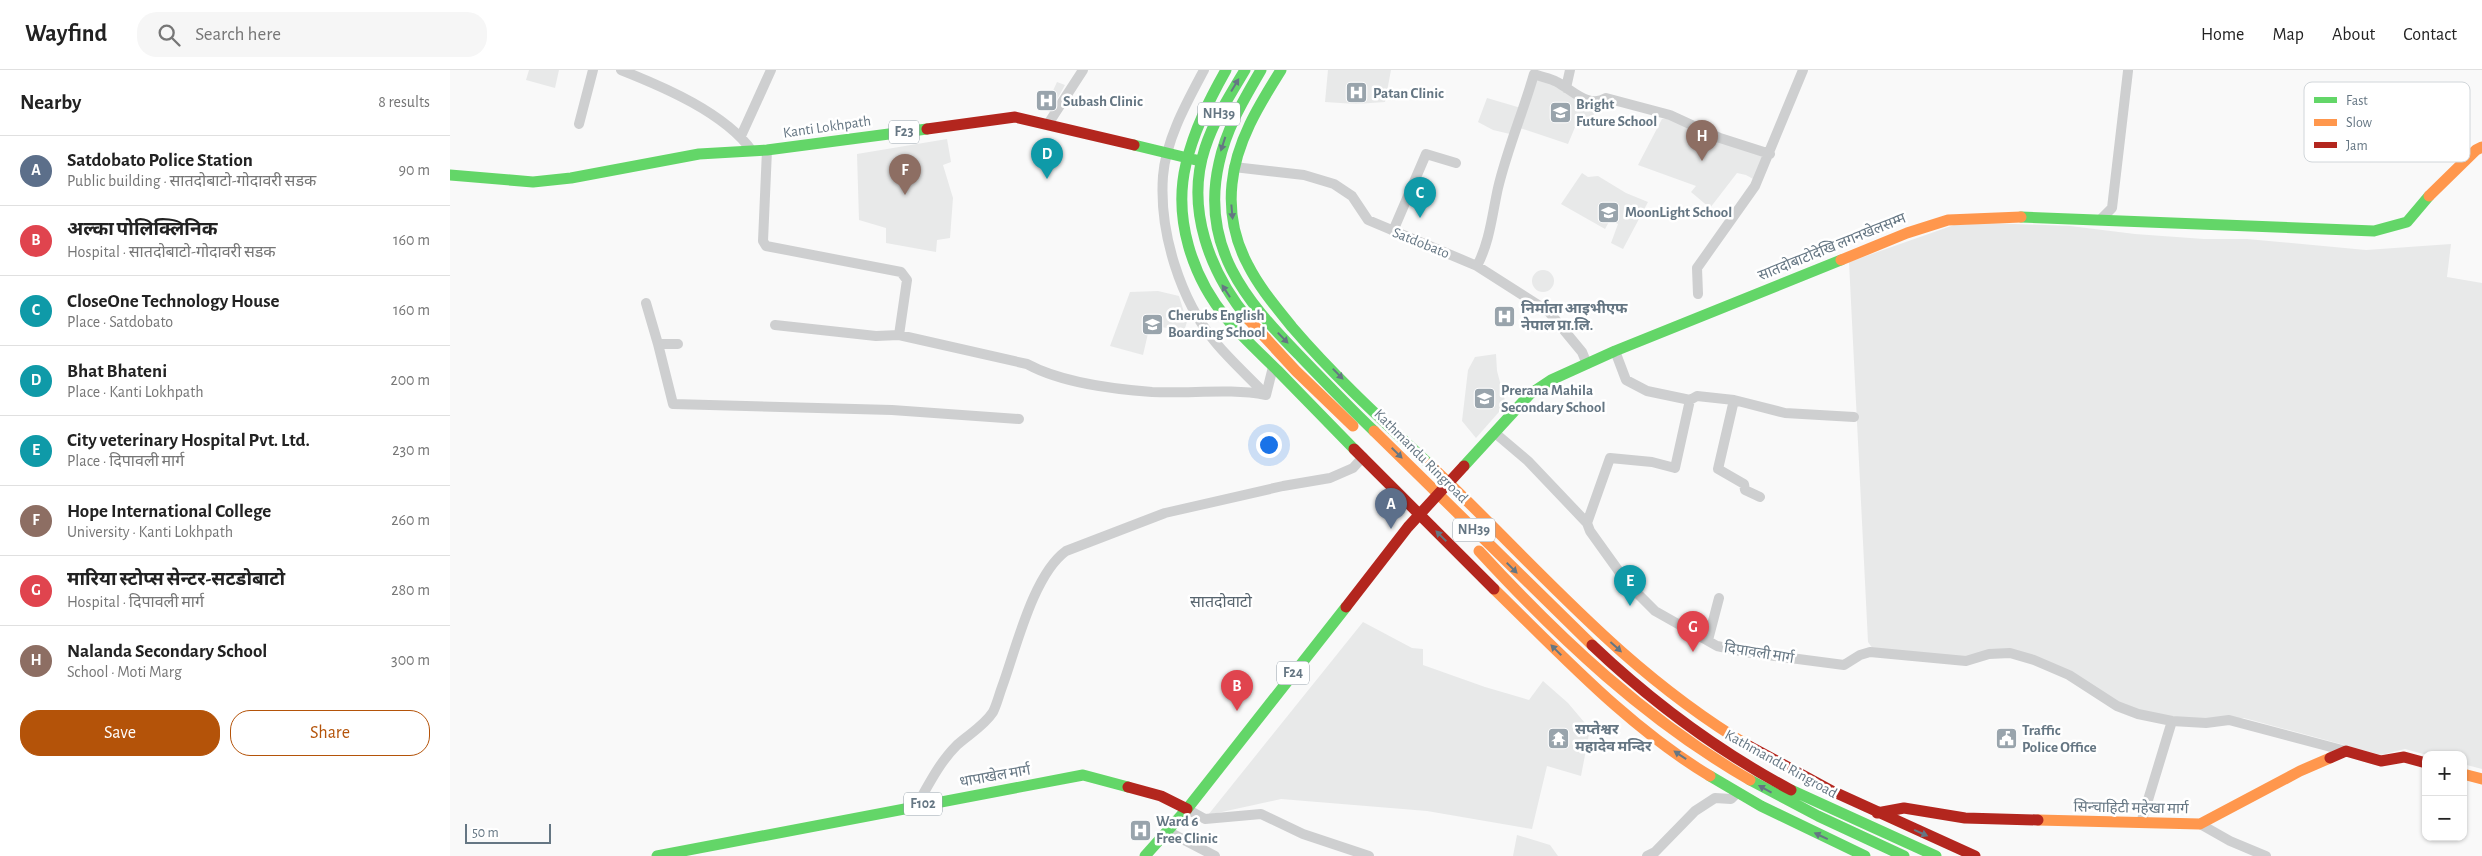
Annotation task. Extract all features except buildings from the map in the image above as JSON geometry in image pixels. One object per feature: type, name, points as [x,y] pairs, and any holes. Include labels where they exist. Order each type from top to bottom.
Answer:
[{"type":"main road","points":[[1226,70],[1196,128],[1186,159],[1182,202],[1188,244],[1194,268],[1219,308],[1273,367],[1419,515],[1607,698],[1652,736],[1737,793],[1796,824],[1865,856]]},
{"type":"main road","name":"Kathmandu Ringroad","points":[[1244,70],[1216,118],[1201,161],[1198,190],[1202,232],[1211,263],[1227,292],[1274,348],[1601,655],[1685,723],[1725,751],[1776,781],[1936,856]]},
{"type":"main road","name":"Kathmandu Ringroad","points":[[1261,70],[1236,113],[1217,164],[1214,192],[1216,222],[1228,262],[1244,292],[1278,333],[1434,498],[1470,542],[1519,593],[1600,671],[1675,733],[1726,766],[1776,796],[1904,856]]},
{"type":"main road","points":[[1281,70],[1246,131],[1234,167],[1231,198],[1233,222],[1240,248],[1253,276],[1279,310],[1321,357],[1594,626],[1676,697],[1722,729],[1788,770],[1877,813],[1975,856]]},
{"type":"main road","name":"Kanti Lokhpath","points":[[450,175],[532,182],[571,178],[699,154],[768,150],[1015,117],[1186,159],[1234,167]]},
{"type":"main road","name":"सातदोबाटोदेखि लगनखेलसम्म","points":[[1434,498],[1530,394],[1551,380],[1614,351],[1932,224],[1982,216],[2101,219],[2374,231],[2407,222],[2424,200],[2464,162]]},
{"type":"main road","name":"F24","points":[[1145,856],[1187,809],[1434,498]]},
{"type":"main road","points":[[2346,751],[2381,761],[2404,757],[2422,762]]},
{"type":"main road","name":"सिन्चाहिटी महेखा मार्ग","points":[[1877,813],[1904,808],[1965,818],[2200,824],[2300,771],[2346,751]]},
{"type":"main road","name":"धापाखेल मार्ग","points":[[657,856],[917,805],[1083,775],[1161,796],[1187,809]]},
{"type":"main road","points":[[2467,775],[2482,779]]},
{"type":"street","points":[[578,124],[593,70]]},
{"type":"street","points":[[621,70],[700,107],[741,136],[752,151]]},
{"type":"street","points":[[741,136],[771,70]]},
{"type":"street","points":[[1048,124],[1083,70]]},
{"type":"street","points":[[1204,70],[1176,127],[1163,176],[1163,194],[1169,240],[1178,276],[1189,304],[1210,336],[1266,395]]},
{"type":"street","points":[[1566,88],[1570,70]]},
{"type":"street","points":[[1698,294],[1696,268],[1756,186],[1803,70]]},
{"type":"street","points":[[2101,219],[2112,208],[2128,71]]},
{"type":"street","points":[[1477,266],[1485,251],[1498,188],[1534,74],[1556,82],[1592,102],[1600,103],[1606,98],[1670,114],[1720,138],[1770,154]]},
{"type":"street","points":[[768,150],[763,241],[766,246],[901,272],[907,280],[899,335]]},
{"type":"street","points":[[1393,231],[1426,154],[1456,163]]},
{"type":"street","name":"Satdobato","points":[[1234,167],[1304,175],[1334,184],[1352,196],[1368,220],[1477,266],[1549,312],[1582,352],[1587,364]]},
{"type":"street","points":[[646,303],[673,404],[892,410],[1019,419]]},
{"type":"street","points":[[775,324],[876,336],[899,335],[1027,364],[1045,373],[1073,381],[1152,392],[1250,392],[1266,395]]},
{"type":"street","points":[[658,344],[678,344]]},
{"type":"street","points":[[1614,351],[1626,380],[1647,391],[1690,400],[1697,396],[1734,400],[1785,413],[1854,417]]},
{"type":"street","points":[[1266,395],[1273,367]]},
{"type":"street","points":[[1587,523],[1610,458],[1652,462],[1675,468],[1690,400]]},
{"type":"street","points":[[1734,400],[1718,469],[1744,484],[1745,490],[1760,497]]},
{"type":"street","name":"दिपावली मार्ग","points":[[1495,433],[1528,461],[1587,523],[1590,531],[1628,584],[1655,611],[1717,646],[1745,652],[1844,665],[1860,655],[1870,652],[1966,661],[1989,654],[2010,653],[2034,660],[2069,675],[2117,706],[2138,714],[2172,721]]},
{"type":"street","points":[[917,805],[942,762],[958,744],[981,726],[993,711],[1024,623],[1046,573],[1055,559],[1066,551],[1165,512],[1283,486],[1330,478],[1353,468],[1363,458]]},
{"type":"street","points":[[1708,640],[1719,598]]},
{"type":"street","points":[[2141,823],[2172,721],[2206,723],[2229,720],[2346,751]]},
{"type":"street","points":[[1647,856],[1655,852],[1695,811],[1714,798],[1732,799],[1737,793]]},
{"type":"street","points":[[1187,809],[1205,819],[1261,814],[1303,834],[1369,856]]},
{"type":"street","points":[[2200,824],[2230,841],[2266,856]]},
{"type":"street","points":[[1167,831],[1215,856]]},
{"type":"shaded area","points":[[529,70],[559,70],[555,88],[526,80]]},
{"type":"shaded area","name":"Patan Clinic","points":[[1328,70],[1391,70],[1385,102],[1356,104],[1325,102]]},
{"type":"shaded area","name":"Bright Future School","points":[[1537,77],[1597,106],[1590,125],[1578,120],[1568,144],[1520,128]]},
{"type":"shaded area","name":"Subash Clinic","points":[[1057,82],[1065,85],[1050,112],[1036,107],[1042,91],[1051,95]]},
{"type":"shaded area","points":[[1487,98],[1521,108],[1510,134],[1493,130],[1478,122]]},
{"type":"shaded area","points":[[1670,118],[1766,157],[1755,180],[1737,173],[1710,208],[1691,192],[1696,186],[1638,165],[1662,119]]},
{"type":"shaded area","points":[[947,139],[951,162],[943,165],[953,198],[950,238],[937,240],[936,252],[886,243],[886,228],[859,220],[857,154]]},
{"type":"shaded area","name":"MoonLight School","points":[[1582,173],[1588,177],[1598,176],[1626,193],[1648,202],[1623,249],[1611,243],[1618,224],[1610,220],[1605,229],[1561,204]]},
{"type":"shaded area","points":[[1988,223],[2070,226],[2135,234],[2204,239],[2247,239],[2366,250],[2451,244],[2447,277],[2482,283],[2482,769],[2467,765],[2467,751],[2422,751],[2422,754],[2405,749],[2381,755],[2244,718],[2206,721],[2139,712],[2019,653],[1974,660],[1873,649],[1868,642],[1849,262],[1954,225]]},
{"type":"shaded area","points":[[1543,270],[1551,273],[1554,281],[1551,289],[1543,292],[1535,289],[1532,281],[1535,273]]},
{"type":"shaded area","name":"Cherubs English Boarding School","points":[[1158,291],[1179,296],[1187,322],[1184,331],[1150,325],[1143,355],[1110,346],[1130,292]]},
{"type":"shaded area","name":"Prerana Mahila Secondary School","points":[[1496,354],[1497,371],[1506,404],[1476,438],[1462,421],[1468,370],[1475,357]]},
{"type":"shaded area","points":[[1363,622],[1412,648],[1423,649],[1423,665],[1485,687],[1529,700],[1543,681],[1568,703],[1590,729],[1581,776],[1547,766],[1532,829],[1427,811],[1281,799],[1208,815]]},
{"type":"shaded area","points":[[1517,835],[1550,845],[1558,856],[1513,856]]},
{"type":"traffic: fast","points":[[1226,70],[1193,139],[1186,164],[1182,205],[1184,226],[1195,266],[1204,285],[1227,319],[1354,449]]},
{"type":"traffic: fast","points":[[1245,70],[1223,108],[1205,148],[1198,194],[1200,217],[1213,261],[1235,302],[1249,320]]},
{"type":"traffic: fast","points":[[1261,70],[1231,126],[1219,163],[1215,193],[1216,220],[1222,246],[1232,270],[1245,292],[1261,313],[1299,355],[1374,431]]},
{"type":"traffic: fast","points":[[1281,70],[1250,124],[1234,168],[1231,195],[1232,216],[1243,256],[1268,297],[1308,345],[1341,380],[1429,464]]},
{"type":"traffic: fast","points":[[450,175],[533,182],[571,178],[699,154],[767,150],[927,129]]},
{"type":"traffic: fast","points":[[1134,145],[1196,160]]},
{"type":"traffic: fast","points":[[2021,217],[2374,231],[2407,222],[2429,196]]},
{"type":"traffic: fast","points":[[1464,466],[1530,394],[1551,380],[1615,351],[1841,260]]},
{"type":"traffic: fast","points":[[1145,856],[1187,809],[1346,607]]},
{"type":"traffic: fast","points":[[657,856],[1083,775],[1128,787]]},
{"type":"traffic: fast","points":[[1710,776],[1761,806],[1865,856]]},
{"type":"traffic: fast","points":[[1750,780],[1818,816],[1904,856]]},
{"type":"traffic: fast","points":[[1791,790],[1936,856]]},
{"type":"traffic: slow","points":[[2470,156],[2482,147]]},
{"type":"traffic: slow","points":[[2429,196],[2464,162]]},
{"type":"traffic: slow","points":[[1841,260],[1907,233],[1948,220],[2021,217]]},
{"type":"traffic: slow","points":[[1249,320],[1296,371],[1353,426]]},
{"type":"traffic: slow","points":[[1374,431],[1592,645]]},
{"type":"traffic: slow","points":[[1429,464],[1619,650],[1703,716],[1749,746]]},
{"type":"traffic: slow","points":[[1479,551],[1541,615],[1606,676],[1675,731],[1712,757],[1750,780]]},
{"type":"traffic: slow","points":[[1494,589],[1624,713],[1680,757],[1710,776]]},
{"type":"traffic: slow","points":[[2038,820],[2200,824],[2300,771],[2330,758]]},
{"type":"traffic: slow","points":[[2467,775],[2482,779]]},
{"type":"traffic: jam","points":[[927,129],[1015,117],[1134,145]]},
{"type":"traffic: jam","points":[[1354,449],[1494,589]]},
{"type":"traffic: jam","points":[[1346,607],[1408,527],[1464,466]]},
{"type":"traffic: jam","points":[[1592,645],[1662,706],[1738,759],[1791,790]]},
{"type":"traffic: jam","points":[[1749,746],[1832,791],[1975,856]]},
{"type":"traffic: jam","points":[[2330,758],[2346,751],[2381,761],[2404,757],[2422,762]]},
{"type":"traffic: jam","points":[[1128,787],[1161,796],[1187,809]]},
{"type":"traffic: jam","points":[[1877,813],[1904,808],[1965,818],[2038,820]]},
{"type":"place","name":"Patan Clinic","points":[[1357,93]]},
{"type":"place","name":"Subash Clinic","points":[[1047,101]]},
{"type":"place","name":"Bright Future School","points":[[1560,113]]},
{"type":"place","name":"Nalanda Secondary School","points":[[1702,161]]},
{"type":"place","name":"Bhat Bhateni","points":[[1047,179]]},
{"type":"place","name":"Hope International College","points":[[905,195]]},
{"type":"place","name":"MoonLight School","points":[[1609,212]]},
{"type":"place","name":"CloseOne Technology House","points":[[1420,218]]},
{"type":"place","name":"निर्माता आइभीएफ नेपाल प्रा.लि.","points":[[1505,317]]},
{"type":"place","name":"Cherubs English Boarding School","points":[[1152,324]]},
{"type":"place","name":"Prerana Mahila Secondary School","points":[[1485,399]]},
{"type":"place","name":"Satdobato Police Station","points":[[1391,529]]},
{"type":"place","name":"City veterinary Hospital Pvt. Ltd.","points":[[1630,606]]},
{"type":"place","name":"मारिया स्टोप्स सेन्टर-सटडोबाटो","points":[[1693,652]]},
{"type":"place","name":"अल्का पोलिक्लिनिक","points":[[1237,711]]},
{"type":"place","name":"सप्तेश्वर महादेव मन्दिर","points":[[1559,738]]},
{"type":"place","name":"Traffic Police Office","points":[[2006,739]]},
{"type":"place","name":"Ward 6 Free Clinic","points":[[1140,830]]},
{"type":"district","name":"सातदोवाटो","points":[[1221,602]]}]
